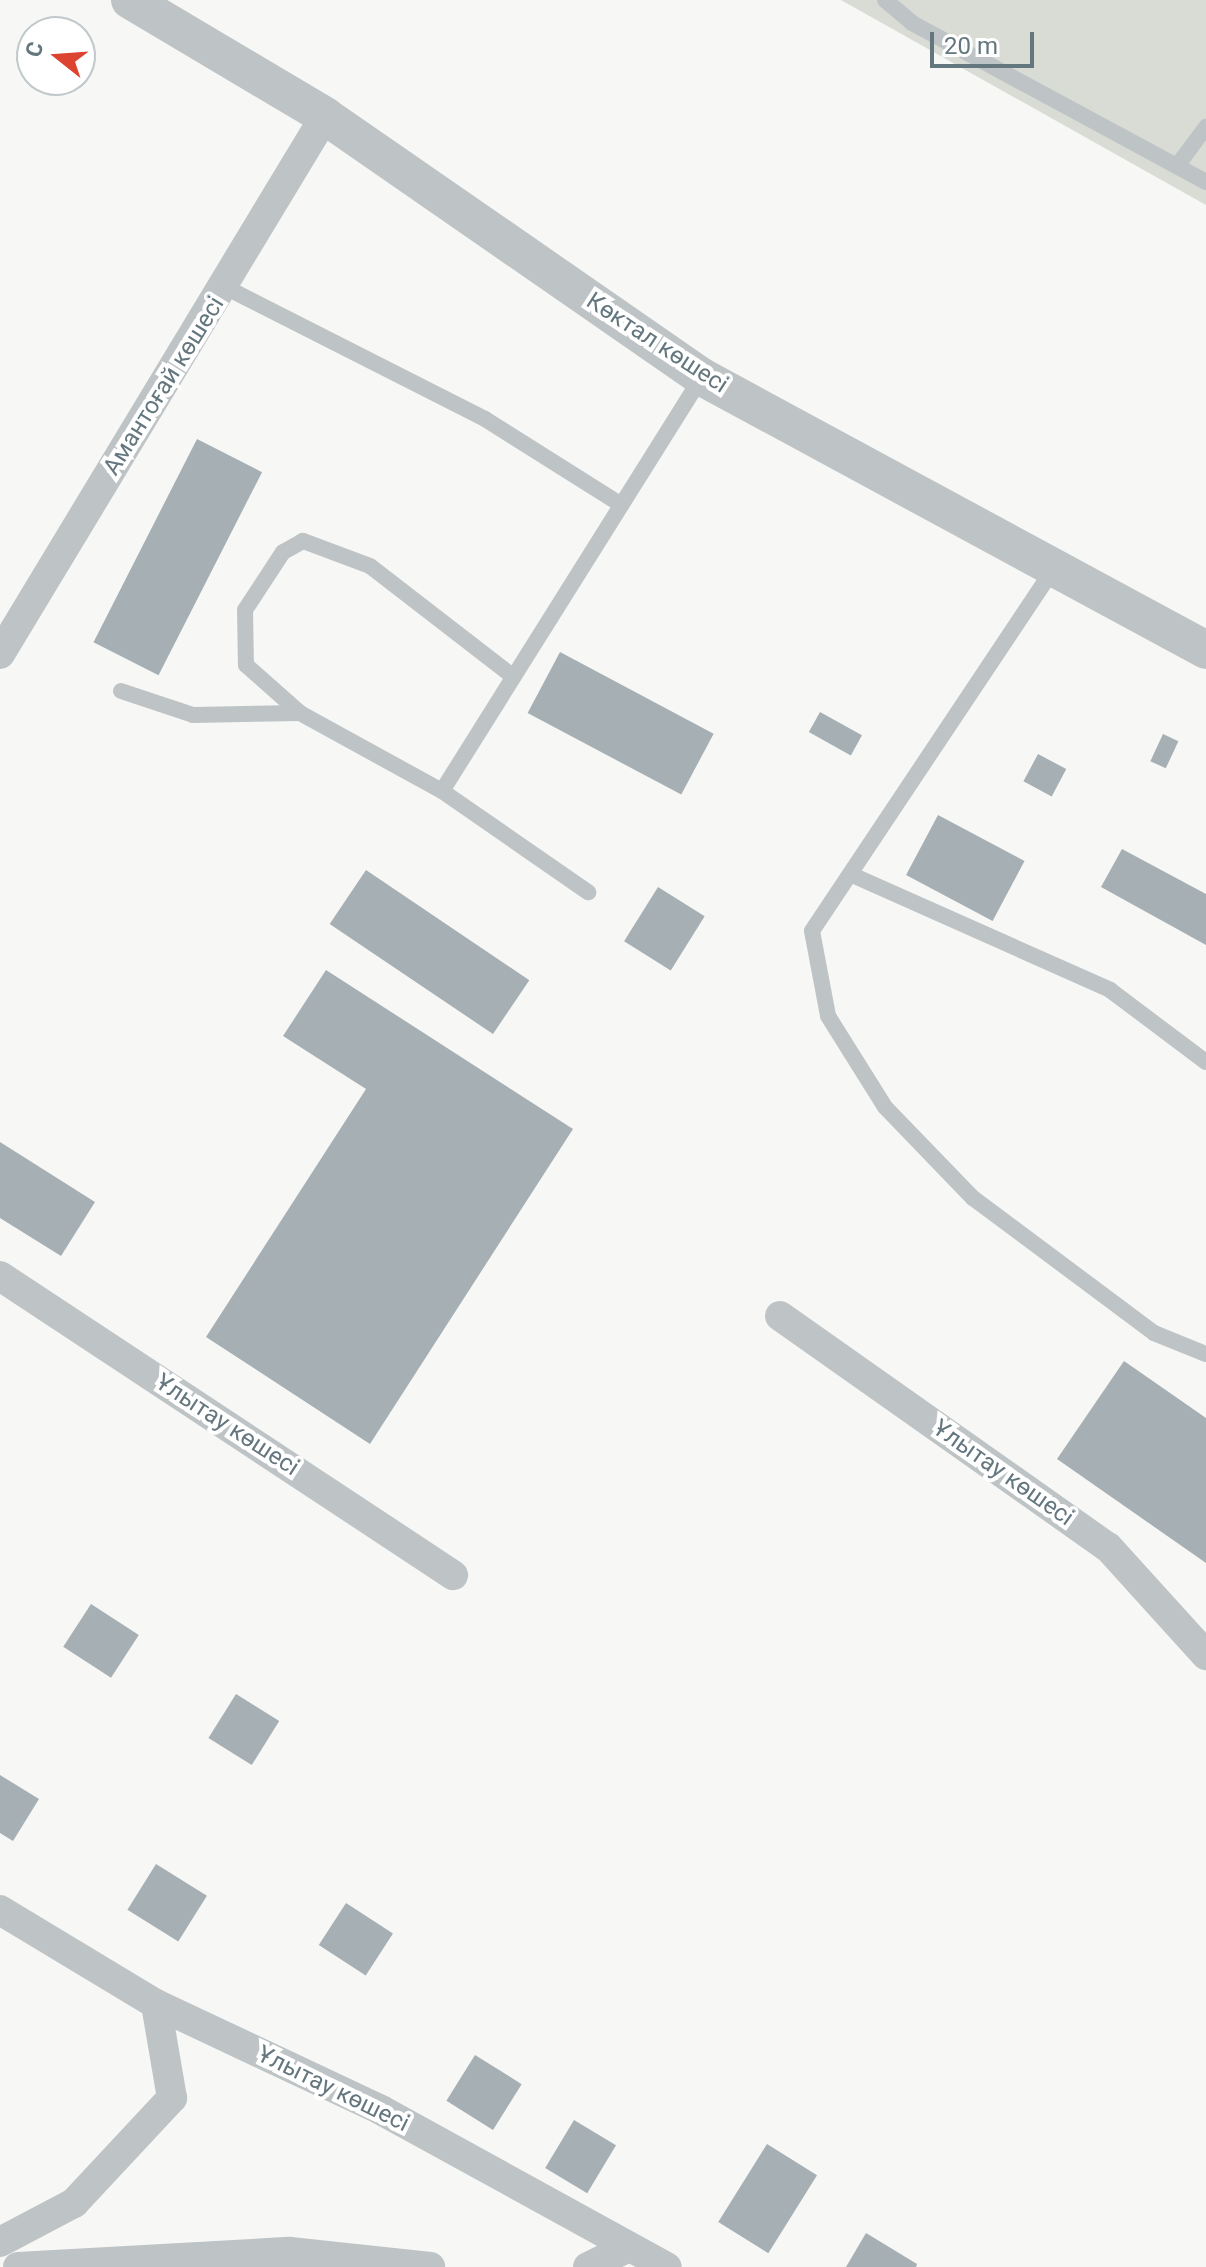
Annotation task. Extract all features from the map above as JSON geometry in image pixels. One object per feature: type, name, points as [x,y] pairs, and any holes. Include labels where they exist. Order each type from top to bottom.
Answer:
[{"type":"street","name":"Көктал көшесі","points":[[130,0],[325,116],[702,377],[1057,563],[1206,650]]},
{"type":"street","name":"Амантоғай көшесі","points":[[0,654],[225,287],[325,116]]},
{"type":"street","name":"Ұлытау көшесі","points":[[0,1276],[453,1575]]},
{"type":"street","name":"Ұлытау көшесі","points":[[780,1316],[1108,1547],[1206,1655]]},
{"type":"street","name":"Ұлытау көшесі","points":[[0,1910],[156,2004],[381,2110],[625,2249],[667,2267]]},
{"type":"street","points":[[0,2242],[74,2203],[172,2098],[156,2004]]},
{"type":"street","points":[[588,2267],[625,2249]]},
{"type":"street","points":[[18,2267],[290,2252],[430,2267]]},
{"type":"lane","points":[[885,0],[912,23],[1206,182]]},
{"type":"lane","points":[[1177,166],[1206,127]]},
{"type":"lane","points":[[225,287],[485,419],[620,504]]},
{"type":"lane","points":[[442,791],[511,675],[702,377]]},
{"type":"lane","points":[[511,675],[370,566],[303,541],[283,552],[245,610],[246,665],[300,713],[442,791],[588,892]]},
{"type":"lane","points":[[1057,563],[812,931],[828,1016],[885,1107],[973,1198],[1154,1333],[1206,1354]]},
{"type":"lane","points":[[121,691],[193,715],[300,713]]},
{"type":"lane","points":[[850,874],[1110,990],[1206,1062]]},
{"type":"shaded area","points":[[841,0],[1206,0],[1206,205]]},
{"type":"building","points":[[197,439],[262,472],[159,675],[93,642]]},
{"type":"building","points":[[560,652],[714,734],[681,795],[528,713]]},
{"type":"building","points":[[820,712],[862,735],[851,755],[809,732]]},
{"type":"building","points":[[1163,734],[1178,741],[1166,768],[1150,761]]},
{"type":"building","points":[[1038,754],[1066,769],[1052,796],[1023,781]]},
{"type":"building","points":[[938,815],[1025,861],[993,921],[906,875]]},
{"type":"building","points":[[1122,849],[1206,894],[1206,945],[1101,887]]},
{"type":"building","points":[[366,870],[529,980],[493,1034],[330,924]]},
{"type":"building","points":[[658,887],[705,916],[671,970],[624,941]]},
{"type":"building","points":[[326,970],[573,1129],[370,1444],[206,1337],[366,1089],[283,1036]]},
{"type":"building","points":[[0,1142],[95,1202],[61,1256],[0,1218]]},
{"type":"building","points":[[1124,1361],[1206,1418],[1206,1563],[1057,1459]]},
{"type":"building","points":[[91,1604],[139,1635],[111,1678],[63,1647]]},
{"type":"building","points":[[236,1694],[279,1721],[252,1765],[208,1738]]},
{"type":"building","points":[[0,1775],[39,1799],[13,1841],[0,1833]]},
{"type":"building","points":[[156,1864],[207,1896],[178,1942],[127,1910]]},
{"type":"building","points":[[346,1903],[393,1933],[366,1975],[319,1945]]},
{"type":"building","points":[[475,2055],[522,2084],[493,2130],[446,2101]]},
{"type":"building","points":[[574,2120],[616,2145],[587,2193],[545,2168]]},
{"type":"building","points":[[767,2144],[817,2175],[768,2253],[718,2222]]},
{"type":"building","points":[[866,2233],[917,2264],[916,2267],[846,2267]]}]
